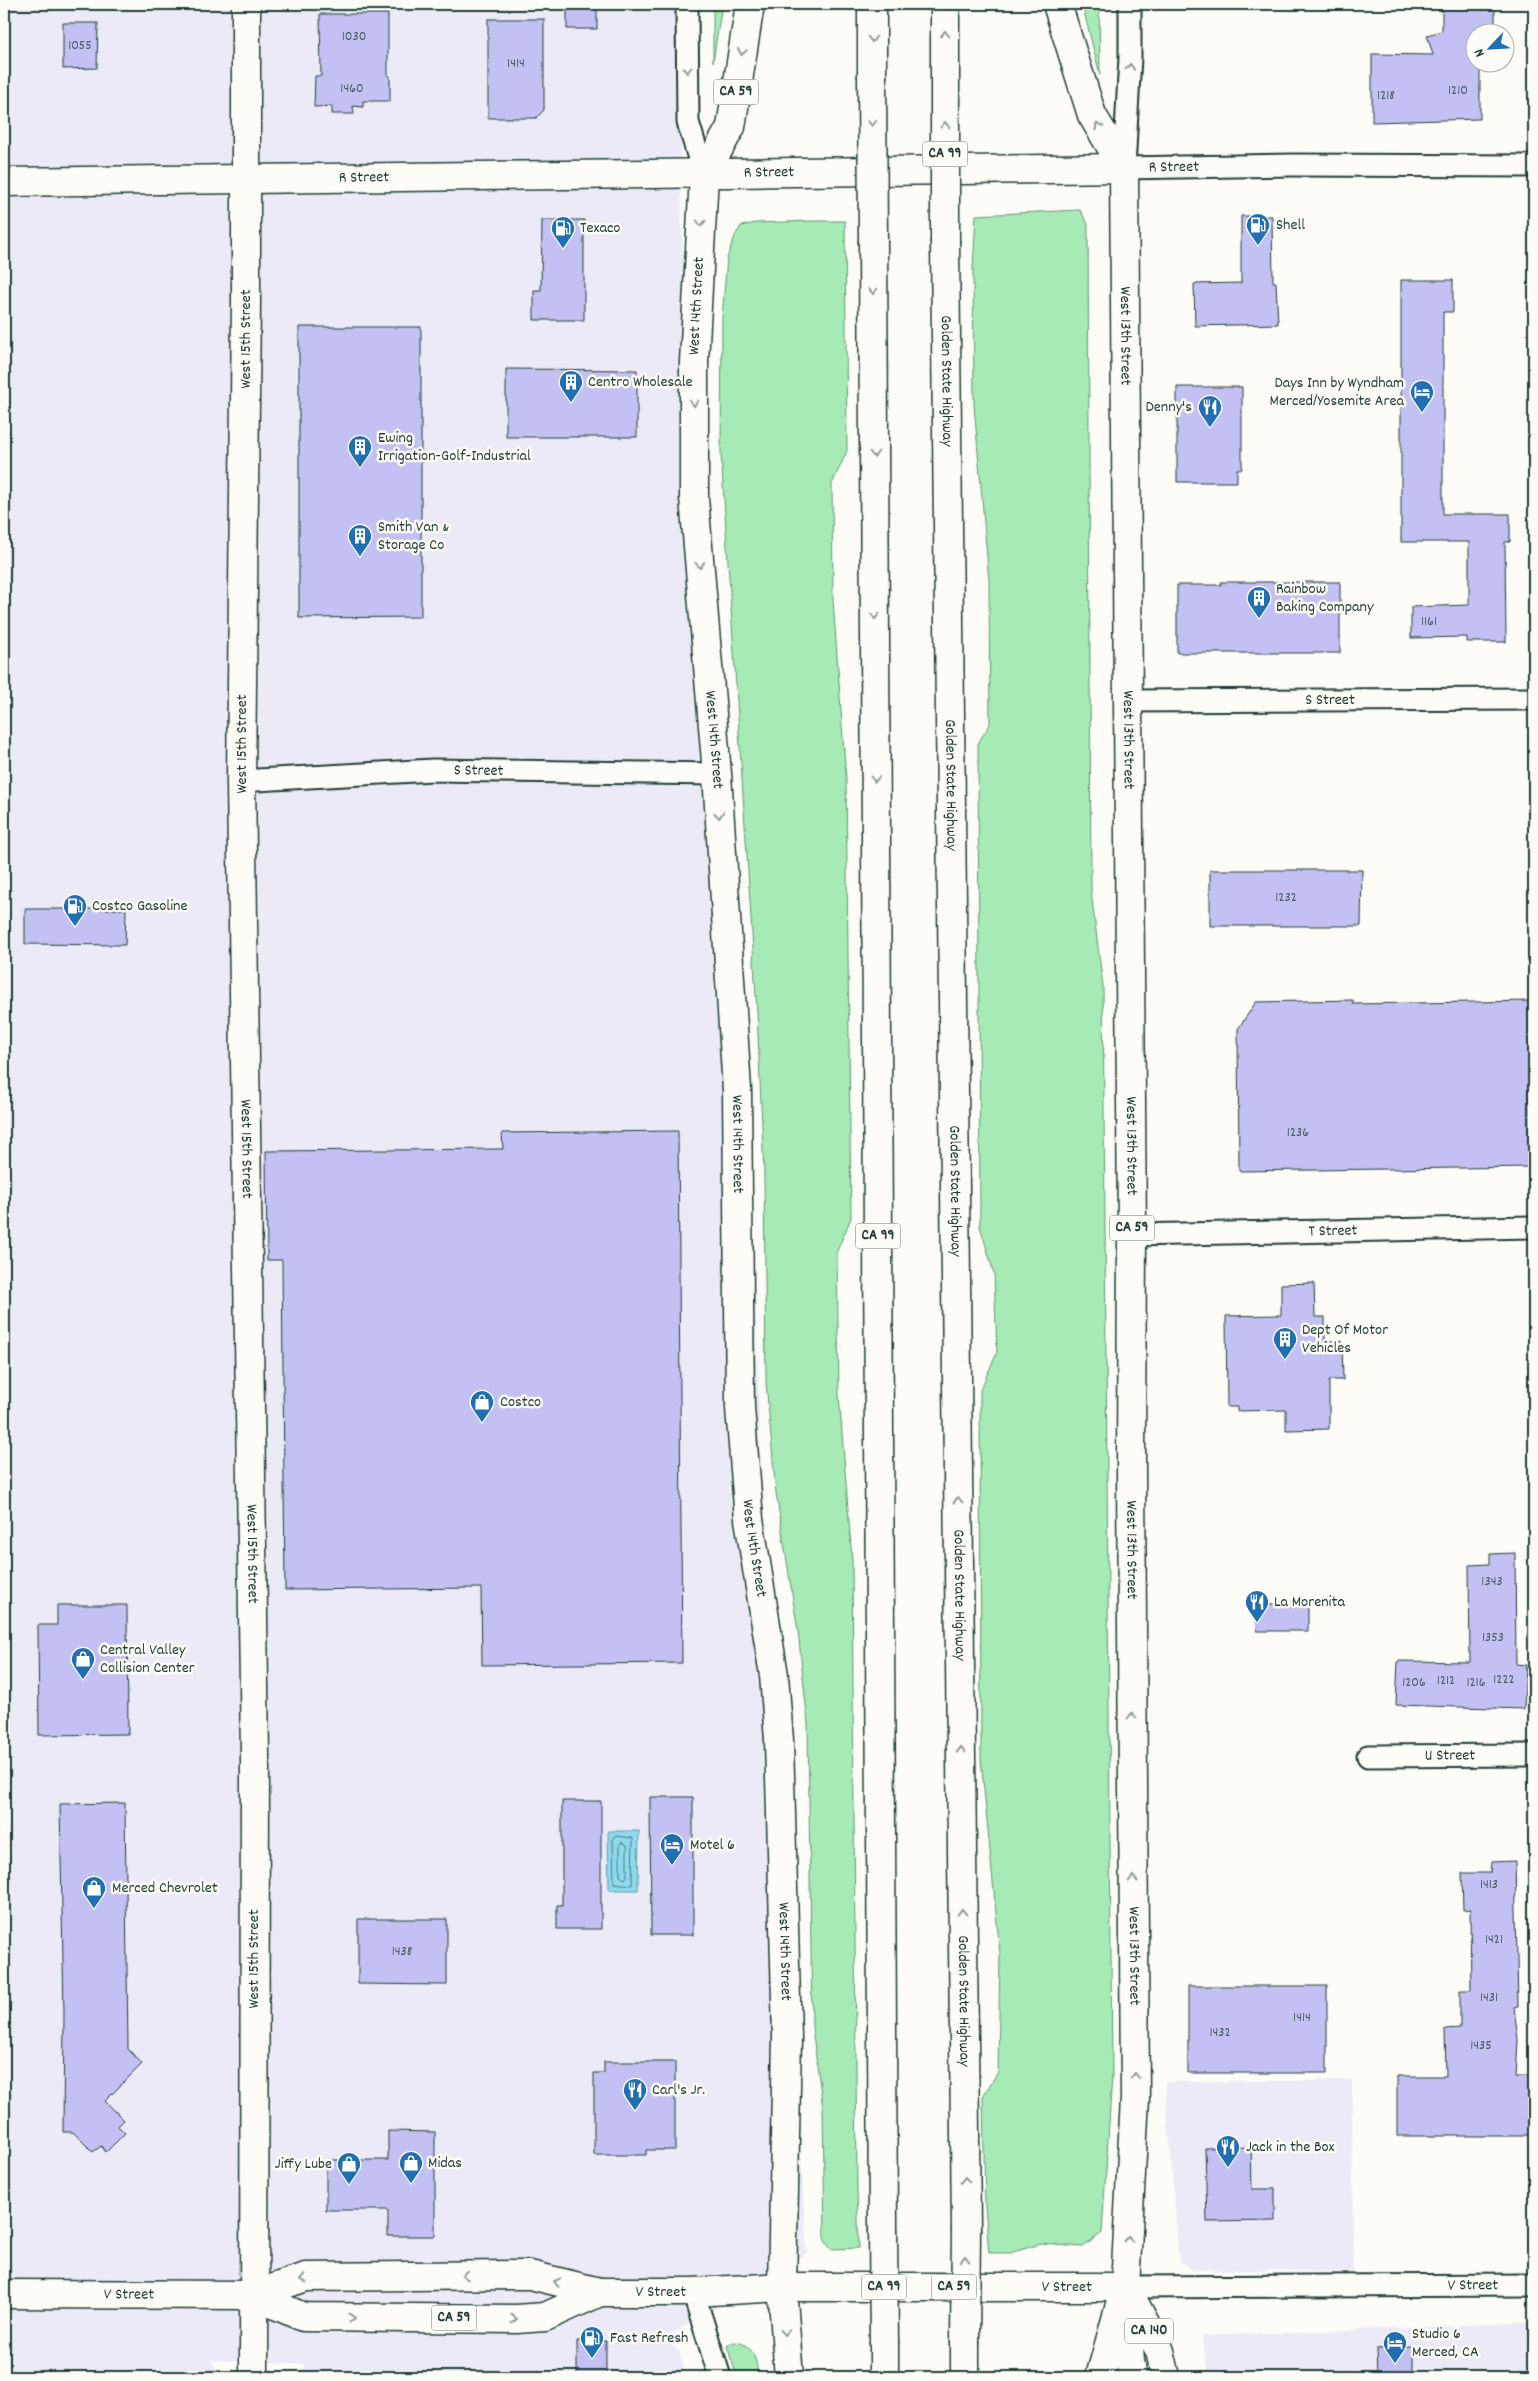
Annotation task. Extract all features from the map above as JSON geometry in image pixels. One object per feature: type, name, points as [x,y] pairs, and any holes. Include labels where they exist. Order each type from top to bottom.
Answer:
[{"type":"main road","name":"West 15th Street","points":[[246,4],[246,302],[241,781],[255,1755],[254,2377]]},
{"type":"main road","name":"CA 59","points":[[704,175],[731,127],[750,4]]},
{"type":"main road","name":"CA 99","points":[[872,4],[884,2377]]},
{"type":"main road","name":"Golden State Highway","points":[[944,4],[966,2228],[965,2377]]},
{"type":"main road","points":[[1057,4],[1092,115],[1124,168]]},
{"type":"main road","name":"R Street","points":[[4,182],[245,178],[704,175],[1124,168]]},
{"type":"main road","name":"West 13th Street","points":[[1124,168],[1126,701],[1132,1235],[1131,1478],[1135,2098],[1126,2287]]},
{"type":"main road","name":"West 14th Street","points":[[704,175],[694,362],[694,498],[717,774],[737,1090],[740,1408],[749,1519],[774,1675],[779,1740],[787,2037],[782,2276],[789,2377]]},
{"type":"main road","name":"V Street","points":[[4,2294],[254,2295],[306,2277],[514,2275],[530,2275],[600,2292],[693,2292],[782,2276],[1126,2287]]},
{"type":"main road","points":[[1100,2377],[1126,2287]]},
{"type":"main road","name":"CA 140","points":[[1126,2287],[1130,2361],[1133,2377]]},
{"type":"main road","name":"CA 140","points":[[1126,2287],[1160,2351],[1166,2377]]},
{"type":"main road","name":"V Street","points":[[254,2295],[303,2317],[516,2319],[545,2317],[600,2292]]},
{"type":"street","name":"West 14th Street","points":[[687,4],[688,122],[704,175]]},
{"type":"street","name":"West 13th Street","points":[[1124,168],[1130,57],[1130,4]]},
{"type":"street","name":"R Street","points":[[1124,168],[1293,165],[1534,166]]},
{"type":"street","name":"S Street","points":[[1126,701],[1534,699]]},
{"type":"street","name":"S Street","points":[[241,781],[433,770],[717,774]]},
{"type":"street","name":"T Street","points":[[1132,1235],[1534,1227]]},
{"type":"street","name":"U Street","points":[[1368,1756],[1534,1755]]},
{"type":"street","name":"V Street","points":[[1126,2287],[1534,2285]]},
{"type":"street","points":[[693,2292],[720,2377]]},
{"type":"shaded area","points":[[4,4],[678,4],[682,235],[750,1115],[761,1480],[807,2253],[666,2338],[679,2351],[686,2377],[300,2377],[305,2364],[211,2360],[222,2377],[4,2377]]},
{"type":"shaded area","points":[[1352,2080],[1353,2272],[1194,2269],[1179,2262],[1165,2082]]},
{"type":"shaded area","points":[[1534,2322],[1534,2377],[1209,2377],[1201,2336]]},
{"type":"green space","points":[[713,4],[722,4],[713,62]]},
{"type":"green space","points":[[1082,4],[1099,4],[1100,75]]},
{"type":"green space","points":[[1080,210],[1088,224],[1091,892],[1103,986],[1112,2076],[1102,2233],[1083,2247],[1040,2244],[1010,2253],[989,2253],[985,2206],[983,2096],[998,2072],[1000,1954],[981,1759],[980,1390],[997,1353],[994,1273],[980,1226],[978,743],[990,724],[989,581],[974,405],[973,268],[976,215]]},
{"type":"green space","points":[[845,221],[847,451],[832,484],[833,600],[846,779],[851,1218],[837,1251],[839,1395],[852,1559],[859,2248],[831,2249],[825,2241],[823,2109],[812,2027],[808,1724],[798,1631],[776,1493],[766,1382],[764,1173],[757,1011],[721,453],[722,317],[727,258],[735,236],[741,226],[756,223]]},
{"type":"green space","points":[[733,2342],[745,2345],[753,2354],[758,2377],[737,2377],[727,2346]]},
{"type":"water","points":[[608,1831],[639,1831],[638,1890],[609,1890]]},
{"type":"building","points":[[1442,4],[1495,4],[1495,22],[1466,22],[1466,72],[1480,72],[1480,119],[1372,122],[1372,54],[1433,55],[1427,35],[1442,31]]},
{"type":"building","points":[[567,7],[597,7],[597,29],[567,29]]},
{"type":"building","points":[[320,14],[388,14],[390,101],[363,101],[363,107],[353,106],[354,114],[332,114],[332,106],[314,107],[315,76],[321,76]]},
{"type":"building","points":[[488,19],[544,19],[544,110],[536,118],[488,118]]},
{"type":"building","points":[[63,23],[98,23],[97,68],[63,69]]},
{"type":"building","points":[[1241,216],[1272,216],[1273,282],[1276,282],[1278,324],[1195,326],[1194,284],[1241,283]]},
{"type":"building","points":[[542,220],[584,220],[584,320],[534,320],[534,290],[541,290]]},
{"type":"building","name":"Days Inn by Wyndham Merced/Yosemite Area","points":[[1401,280],[1453,280],[1453,312],[1443,312],[1443,514],[1510,514],[1510,542],[1505,542],[1506,642],[1467,642],[1467,637],[1411,638],[1411,607],[1469,605],[1469,542],[1401,542]]},
{"type":"building","points":[[299,327],[421,327],[421,617],[299,618]]},
{"type":"building","name":"Centro Wholesale","points":[[506,369],[637,370],[637,437],[506,437]]},
{"type":"building","name":"Denny's","points":[[1177,387],[1242,387],[1242,469],[1237,469],[1237,482],[1177,482]]},
{"type":"building","name":"Rainbow Baking Company","points":[[1221,582],[1340,582],[1340,653],[1177,653],[1177,585],[1221,585]]},
{"type":"building","points":[[1210,870],[1362,870],[1361,926],[1210,926]]},
{"type":"building","name":"Costco Gasoline","points":[[25,909],[126,909],[125,945],[25,944]]},
{"type":"building","points":[[1353,1000],[1353,1004],[1534,1001],[1534,1167],[1239,1171],[1238,1029],[1256,1002]]},
{"type":"building","name":"Costco","points":[[678,1131],[682,1663],[482,1665],[481,1588],[285,1590],[282,1260],[267,1260],[266,1151],[503,1149],[502,1133]]},
{"type":"building","name":"Dept Of Motor Vehicles","points":[[1314,1283],[1315,1317],[1325,1317],[1325,1341],[1342,1341],[1343,1380],[1329,1380],[1329,1429],[1286,1430],[1286,1410],[1237,1411],[1237,1407],[1227,1407],[1226,1316],[1281,1315],[1281,1284]]},
{"type":"building","points":[[1515,1553],[1516,1664],[1526,1665],[1524,1709],[1396,1705],[1398,1661],[1470,1662],[1469,1565],[1490,1564],[1490,1554]]},
{"type":"building","points":[[1258,1604],[1308,1604],[1308,1631],[1257,1631]]},
{"type":"building","name":"Central Valley Collision Center","points":[[57,1605],[127,1605],[128,1734],[39,1735],[38,1625],[57,1625]]},
{"type":"building","name":"Motel 6","points":[[650,1797],[693,1797],[693,1935],[651,1935]]},
{"type":"building","points":[[562,1801],[601,1801],[601,1929],[557,1929],[557,1905],[562,1905]]},
{"type":"building","name":"Merced Chevrolet","points":[[125,1803],[128,2049],[142,2064],[105,2101],[124,2120],[118,2126],[125,2133],[106,2152],[101,2146],[93,2152],[73,2132],[63,2132],[64,2014],[60,1804]]},
{"type":"building","points":[[1515,1861],[1518,2006],[1514,2007],[1518,2040],[1516,2076],[1532,2076],[1532,2136],[1397,2136],[1397,2076],[1446,2076],[1445,2029],[1460,2028],[1460,1990],[1471,1990],[1470,1909],[1463,1910],[1462,1873],[1490,1873],[1491,1862]]},
{"type":"building","points":[[358,1919],[447,1919],[447,1985],[358,1984]]},
{"type":"building","points":[[1188,1986],[1327,1986],[1327,2073],[1188,2073]]},
{"type":"building","name":"Carl's Jr.","points":[[604,2062],[675,2062],[675,2150],[646,2150],[646,2155],[594,2155],[594,2073],[604,2073]]},
{"type":"building","name":"Midas","points":[[388,2131],[435,2132],[435,2236],[388,2236],[388,2210],[326,2210],[326,2160],[388,2160]]},
{"type":"building","name":"Jack in the Box","points":[[1251,2147],[1252,2189],[1275,2189],[1275,2221],[1207,2222],[1205,2148]]},
{"type":"building","name":"Fast Refresh","points":[[577,2341],[606,2341],[606,2377],[577,2377]]},
{"type":"building","name":"Studio 6 Merced, CA","points":[[1413,2347],[1413,2377],[1377,2377],[1376,2349]]},
{"type":"place","name":"Shell","points":[[1258,246]]},
{"type":"place","name":"Texaco","points":[[563,249]]},
{"type":"place","name":"Centro Wholesale","points":[[571,403]]},
{"type":"place","name":"Days Inn by Wyndham Merced/Yosemite Area","points":[[1422,413]]},
{"type":"place","name":"Denny's","points":[[1210,428]]},
{"type":"place","name":"Ewing Irrigation-Golf-Industrial","points":[[360,468]]},
{"type":"place","name":"Smith Van & Storage Co","points":[[360,557]]},
{"type":"place","name":"Rainbow Baking Company","points":[[1259,619]]},
{"type":"place","name":"Costco Gasoline","points":[[75,927]]},
{"type":"place","name":"Dept Of Motor Vehicles","points":[[1285,1360]]},
{"type":"place","name":"Costco","points":[[482,1423]]},
{"type":"place","name":"La Morenita","points":[[1257,1623]]},
{"type":"place","name":"Central Valley Collision Center","points":[[83,1680]]},
{"type":"place","name":"Motel 6","points":[[672,1866]]},
{"type":"place","name":"Merced Chevrolet","points":[[94,1909]]},
{"type":"place","name":"Carl's Jr.","points":[[635,2111]]},
{"type":"place","name":"Jack in the Box","points":[[1228,2168]]},
{"type":"place","name":"Midas","points":[[411,2184]]},
{"type":"place","name":"Jiffy Lube","points":[[349,2185]]},
{"type":"place","name":"Fast Refresh","points":[[592,2359]]},
{"type":"place","name":"Studio 6 Merced, CA","points":[[1395,2364]]}]
